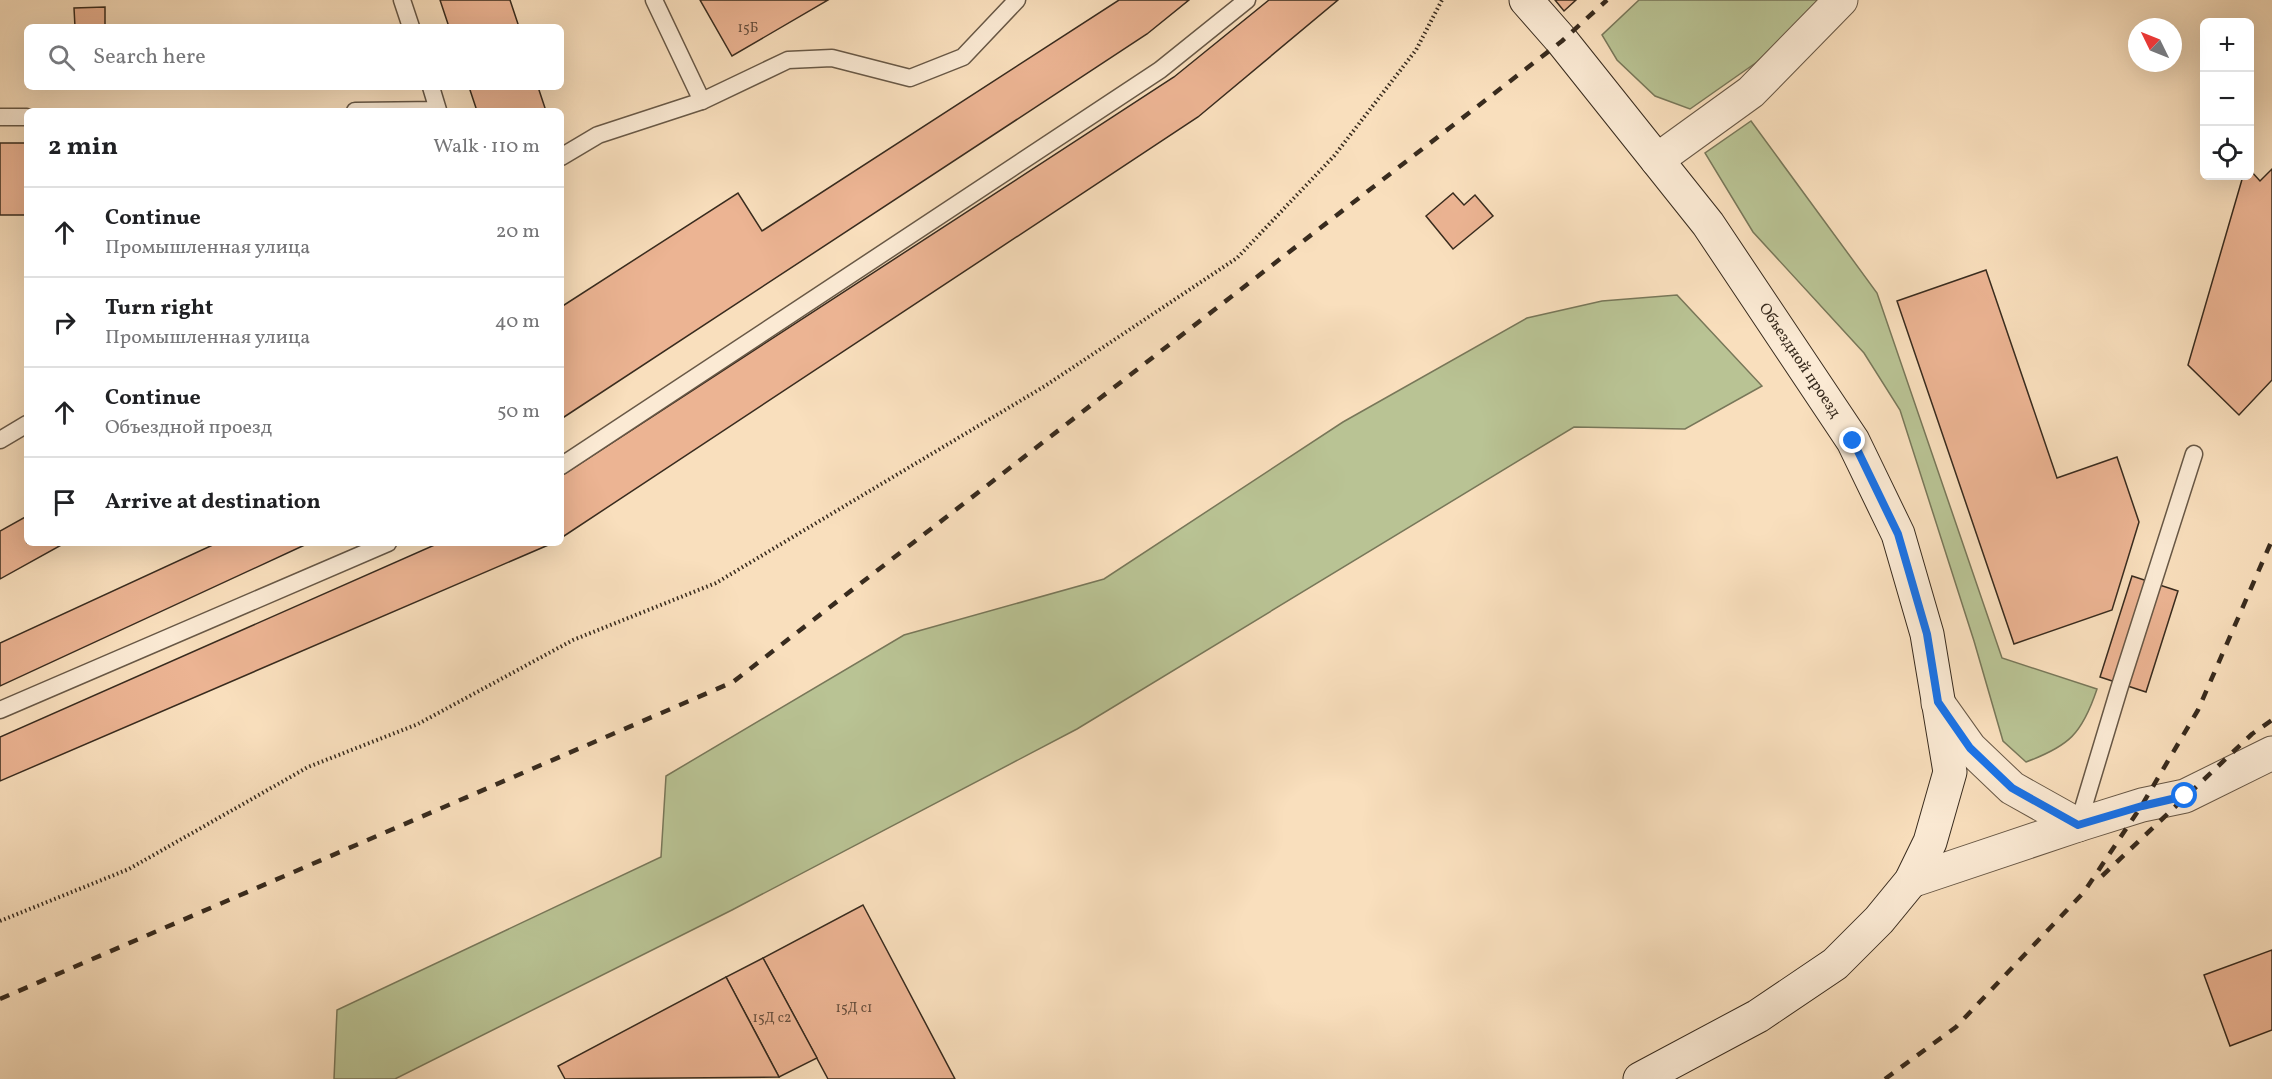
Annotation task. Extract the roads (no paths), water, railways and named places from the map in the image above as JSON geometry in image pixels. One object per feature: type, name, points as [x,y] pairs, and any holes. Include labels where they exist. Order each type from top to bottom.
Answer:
[{"type":"main road","name":"Объездной проезд","points":[[1526,0],[1708,224],[1853,441],[1898,534],[1927,634],[1950,772],[1930,842],[1911,881],[1879,920],[1835,964],[1758,1016],[1640,1079]]},
{"type":"main road","points":[[1657,160],[1751,92],[1841,0]]},
{"type":"main road","points":[[1938,702],[1970,748],[2012,788],[2078,825]]},
{"type":"main road","points":[[1911,881],[2078,825],[2185,796],[2272,753]]},
{"type":"lane","points":[[402,0],[410,24]]},
{"type":"lane","points":[[654,0],[702,101]]},
{"type":"lane","points":[[564,155],[598,135],[702,101],[788,60],[832,58],[910,78],[963,57],[1017,0]]},
{"type":"lane","points":[[564,464],[1160,70],[1247,0]]},
{"type":"lane","points":[[432,90],[437,108]]},
{"type":"lane","points":[[0,117],[24,117]]},
{"type":"lane","points":[[0,440],[24,426]]},
{"type":"lane","points":[[2078,825],[2194,454]]},
{"type":"lane","points":[[0,710],[381,546]]},
{"type":"railway","points":[[0,999],[733,682],[1562,41],[1607,0]]},
{"type":"railway","points":[[1885,1079],[1956,1027],[2084,892],[2142,805],[2198,710],[2272,540]]},
{"type":"railway","points":[[2102,876],[2252,734],[2272,720]]}]
